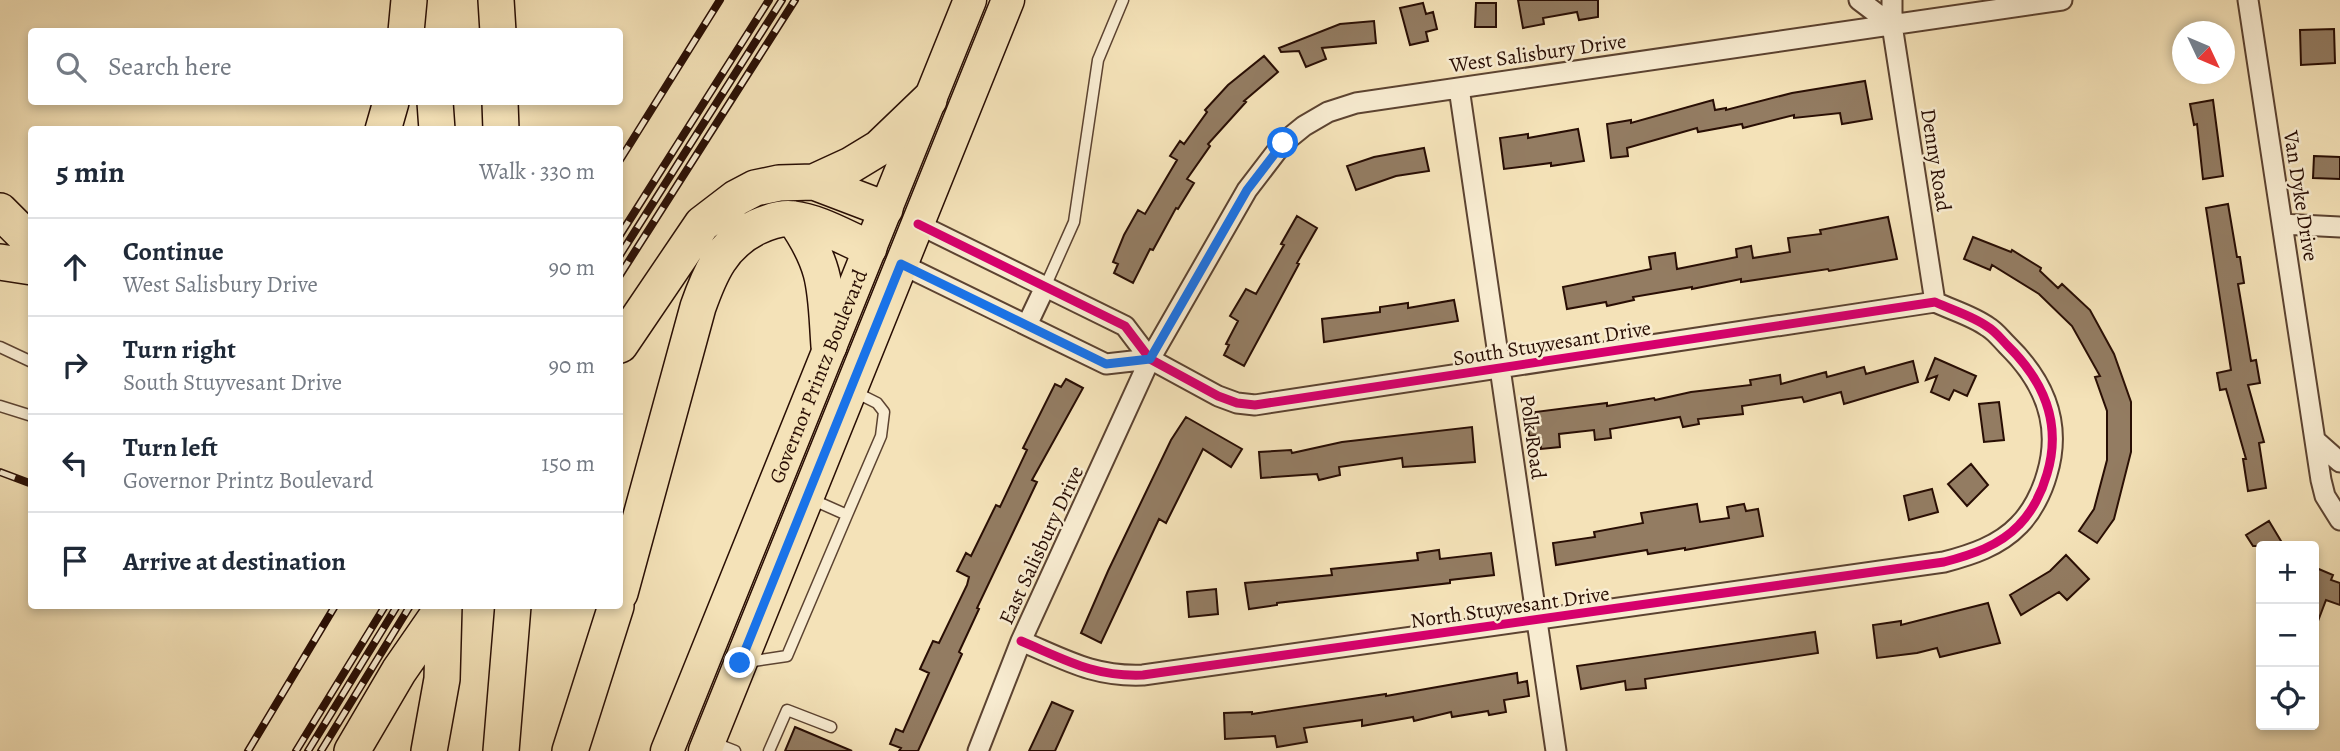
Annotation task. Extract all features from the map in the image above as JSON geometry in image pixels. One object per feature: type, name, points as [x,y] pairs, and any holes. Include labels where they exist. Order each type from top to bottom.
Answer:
[{"type":"highway","points":[[406,28],[409,0]]},
{"type":"highway","points":[[427,0],[429,28]]},
{"type":"highway","points":[[496,0],[498,28]]},
{"type":"highway","points":[[623,340],[688,243],[702,224],[719,210],[755,188],[779,183],[814,181],[851,165],[878,148],[929,100]]},
{"type":"highway","points":[[384,126],[390,105]]},
{"type":"highway","points":[[435,105],[437,126]]},
{"type":"highway","points":[[500,105],[501,126]]},
{"type":"highway","points":[[814,181],[885,209]]},
{"type":"highway","points":[[0,211],[28,239]]},
{"type":"highway","points":[[793,219],[811,244],[824,277],[829,346]]},
{"type":"highway","points":[[623,582],[698,307],[718,259],[745,233],[766,222],[793,219],[869,247]]},
{"type":"highway","points":[[0,262],[28,266]]},
{"type":"highway","points":[[352,751],[399,671],[442,609]]},
{"type":"highway","points":[[429,751],[442,679],[444,609]]},
{"type":"highway","points":[[501,751],[513,609]]},
{"type":"highway","points":[[570,751],[615,609]]},
{"type":"main road","name":"Governor Printz Boulevard","points":[[667,751],[970,0]]},
{"type":"main road","name":"Governor Printz Boulevard","points":[[716,747],[740,663],[1008,0]]},
{"type":"main road","name":"South Stuyvesant Drive","points":[[885,209],[918,225]]},
{"type":"main road","points":[[869,247],[901,264]]},
{"type":"main road","points":[[713,634],[740,663]]},
{"type":"street","points":[[1859,0],[1892,25]]},
{"type":"street","name":"Denny Road","points":[[1892,0],[1892,25],[1935,302]]},
{"type":"street","name":"West Salisbury Drive","points":[[1150,359],[1247,190],[1283,143],[1328,112],[1356,103],[2062,0]]},
{"type":"street","name":"Van Dyke Drive","points":[[2248,0],[2325,496],[2340,520]]},
{"type":"street","name":"Polk Road","points":[[1459,88],[1556,751]]},
{"type":"street","points":[[2283,224],[2340,227]]},
{"type":"street","name":"South Stuyvesant Drive","points":[[918,225],[1125,326],[1150,359],[1218,396],[1237,403],[1255,405],[1935,302]]},
{"type":"street","points":[[901,264],[1106,364],[1150,359]]},
{"type":"street","points":[[1027,325],[1045,287]]},
{"type":"street","name":"North Stuyvesant Drive","points":[[1021,641],[1083,668],[1100,673],[1131,676],[1537,621],[1944,562],[1969,556],[2004,538],[2021,524],[2042,492],[2053,453],[2052,421],[2040,387],[2023,360],[1989,327],[1935,302]]},
{"type":"street","name":"East Salisbury Drive","points":[[978,751],[1021,641],[1150,359]]},
{"type":"street","points":[[2316,441],[2340,462]]},
{"type":"lane","points":[[1045,287],[1074,222],[1098,60],[1123,0]]},
{"type":"lane","points":[[0,347],[28,360]]},
{"type":"lane","points":[[740,663],[787,656],[881,436],[884,412],[877,402],[850,389]]},
{"type":"lane","points":[[0,405],[28,415]]},
{"type":"lane","points":[[807,497],[847,515]]},
{"type":"lane","points":[[769,751],[787,709],[831,727]]},
{"type":"building","points":[[1518,0],[1598,0],[1598,17],[1579,20],[1577,12],[1543,18],[1544,24],[1523,28]]},
{"type":"building","points":[[1423,3],[1426,14],[1433,12],[1437,29],[1426,32],[1428,41],[1410,45],[1400,8]]},
{"type":"building","points":[[1476,3],[1496,3],[1496,27],[1475,27]]},
{"type":"building","points":[[1374,21],[1376,43],[1322,48],[1326,59],[1306,67],[1299,51],[1281,52],[1279,48],[1340,24]]},
{"type":"building","points":[[2334,29],[2335,63],[2301,65],[2300,30]]},
{"type":"building","points":[[1264,56],[1278,72],[1244,101],[1246,102],[1208,144],[1210,146],[1187,179],[1194,183],[1178,209],[1176,208],[1153,250],[1150,249],[1133,283],[1114,273],[1118,264],[1113,262],[1124,235],[1138,210],[1145,214],[1177,160],[1170,156],[1180,141],[1184,144],[1207,112],[1205,110],[1228,85]]},
{"type":"building","points":[[1865,81],[1872,119],[1842,124],[1840,113],[1794,118],[1794,115],[1743,128],[1742,124],[1698,132],[1697,128],[1627,148],[1628,156],[1611,158],[1607,124],[1631,120],[1631,123],[1713,100],[1715,110],[1726,110],[1792,93]]},
{"type":"building","points":[[2213,100],[2223,176],[2203,179],[2197,124],[2194,125],[2190,104]]},
{"type":"building","points":[[1578,129],[1584,161],[1504,169],[1500,138],[1528,134],[1528,138]]},
{"type":"building","points":[[1424,148],[1429,171],[1396,176],[1356,190],[1347,166],[1374,157]]},
{"type":"building","points":[[2314,156],[2340,157],[2340,179],[2313,178]]},
{"type":"building","points":[[2228,204],[2244,283],[2238,284],[2251,361],[2256,360],[2260,383],[2248,385],[2264,442],[2259,443],[2266,488],[2248,491],[2243,459],[2246,459],[2226,389],[2220,390],[2217,373],[2231,370],[2206,208]]},
{"type":"building","points":[[1297,216],[1317,228],[1244,366],[1224,355],[1229,345],[1226,344],[1238,321],[1230,316],[1246,289],[1256,294]]},
{"type":"building","points":[[1888,217],[1897,259],[1829,271],[1828,269],[1741,282],[1741,279],[1633,297],[1634,300],[1607,306],[1606,302],[1567,309],[1563,287],[1651,269],[1649,257],[1675,253],[1677,269],[1737,257],[1736,249],[1751,246],[1753,258],[1790,252],[1788,238],[1821,234],[1820,230]]},
{"type":"building","points":[[1973,237],[2011,252],[2012,250],[2041,268],[2040,271],[2058,288],[2062,284],[2090,310],[2114,354],[2131,402],[2131,452],[2114,519],[2097,543],[2079,531],[2094,509],[2107,460],[2107,411],[2095,377],[2100,376],[2072,326],[2039,294],[1992,265],[1990,270],[1964,259]]},
{"type":"building","points":[[1454,300],[1458,321],[1324,342],[1322,319],[1380,312],[1380,307],[1408,303],[1408,308]]},
{"type":"building","points":[[1935,358],[1976,376],[1967,396],[1954,390],[1949,400],[1931,392],[1937,376],[1926,380]]},
{"type":"building","points":[[1913,361],[1918,382],[1844,404],[1841,392],[1804,402],[1802,397],[1742,406],[1743,414],[1698,419],[1699,424],[1683,427],[1680,417],[1610,429],[1611,438],[1595,440],[1594,430],[1559,434],[1560,447],[1541,449],[1540,435],[1529,436],[1528,420],[1536,419],[1535,412],[1655,400],[1691,392],[1751,385],[1750,380],[1780,375],[1781,384],[1826,372],[1827,377],[1864,367],[1866,374]]},
{"type":"building","points":[[1066,379],[1083,388],[1032,480],[1037,482],[977,608],[979,609],[959,652],[962,654],[918,751],[899,751],[901,748],[890,744],[896,729],[903,732],[929,673],[920,669],[933,641],[939,643],[967,585],[969,577],[957,571],[966,553],[971,556],[996,505],[1000,507],[1027,450],[1023,448],[1055,384],[1061,387]]},
{"type":"building","points":[[1999,402],[2004,440],[1984,442],[1979,404]]},
{"type":"building","points":[[1186,417],[1242,449],[1231,467],[1203,449],[1166,523],[1159,519],[1101,643],[1081,633],[1171,440]]},
{"type":"building","points":[[1472,427],[1475,462],[1403,467],[1402,458],[1339,467],[1340,475],[1319,480],[1317,474],[1261,478],[1259,452],[1291,450],[1292,453],[1342,442]]},
{"type":"building","points":[[1971,464],[1988,485],[1967,506],[1948,484]]},
{"type":"building","points":[[1932,489],[1938,512],[1909,520],[1904,496]]},
{"type":"building","points":[[1697,504],[1700,522],[1729,518],[1727,507],[1744,504],[1746,511],[1758,509],[1763,536],[1685,550],[1648,554],[1647,550],[1556,565],[1553,543],[1595,537],[1594,532],[1643,523],[1641,513]]},
{"type":"building","points":[[2269,521],[2281,541],[2256,541],[2256,546],[2253,546],[2246,535]]},
{"type":"building","points":[[1439,550],[1440,559],[1491,553],[1494,575],[1249,609],[1245,583],[1332,575],[1331,569],[1418,560],[1417,553]]},
{"type":"building","points":[[2066,555],[2089,579],[2067,600],[2059,592],[2021,615],[2010,595],[2050,571]]},
{"type":"building","points":[[2319,569],[2333,575],[2331,580],[2340,583],[2340,605],[2326,600],[2319,618]]},
{"type":"building","points":[[1216,589],[1218,614],[1189,617],[1187,592]]},
{"type":"building","points":[[1988,603],[2000,643],[1940,657],[1937,648],[1877,658],[1873,625],[1901,621],[1901,625]]},
{"type":"building","points":[[1815,632],[1818,653],[1645,679],[1646,688],[1626,690],[1625,681],[1581,689],[1577,666]]},
{"type":"building","points":[[1517,673],[1518,683],[1527,681],[1529,696],[1504,700],[1506,712],[1489,715],[1488,711],[1452,717],[1451,712],[1414,721],[1413,717],[1362,726],[1362,720],[1304,728],[1307,742],[1277,747],[1275,736],[1225,739],[1224,713],[1252,714],[1386,696]]},
{"type":"building","points":[[1052,702],[1073,711],[1055,751],[1029,751]]},
{"type":"building","points":[[795,727],[852,751],[785,751]]},
{"type":"railway","points":[[623,155],[720,0]]},
{"type":"railway","points":[[623,230],[769,0]]},
{"type":"railway","points":[[623,250],[782,0]]},
{"type":"railway","points":[[623,270],[795,0]]},
{"type":"railway","points":[[0,472],[28,482]]},
{"type":"railway","points":[[248,751],[333,609]]},
{"type":"railway","points":[[296,751],[383,609]]},
{"type":"railway","points":[[308,751],[395,609]]},
{"type":"railway","points":[[321,751],[408,609]]},
{"type":"cycle path","points":[[918,224],[1125,326],[1150,359],[1218,396],[1237,403],[1255,405],[1935,302],[1976,320],[1998,335],[2031,373],[2047,404],[2051,421],[2051,456],[2047,474],[2028,514],[2019,525],[1994,544],[1944,562],[1143,675],[1095,670],[1066,661],[1021,641]]},
{"type":"route","points":[[740,663],[901,264],[1106,364],[1150,359],[1247,190],[1283,143]]}]
